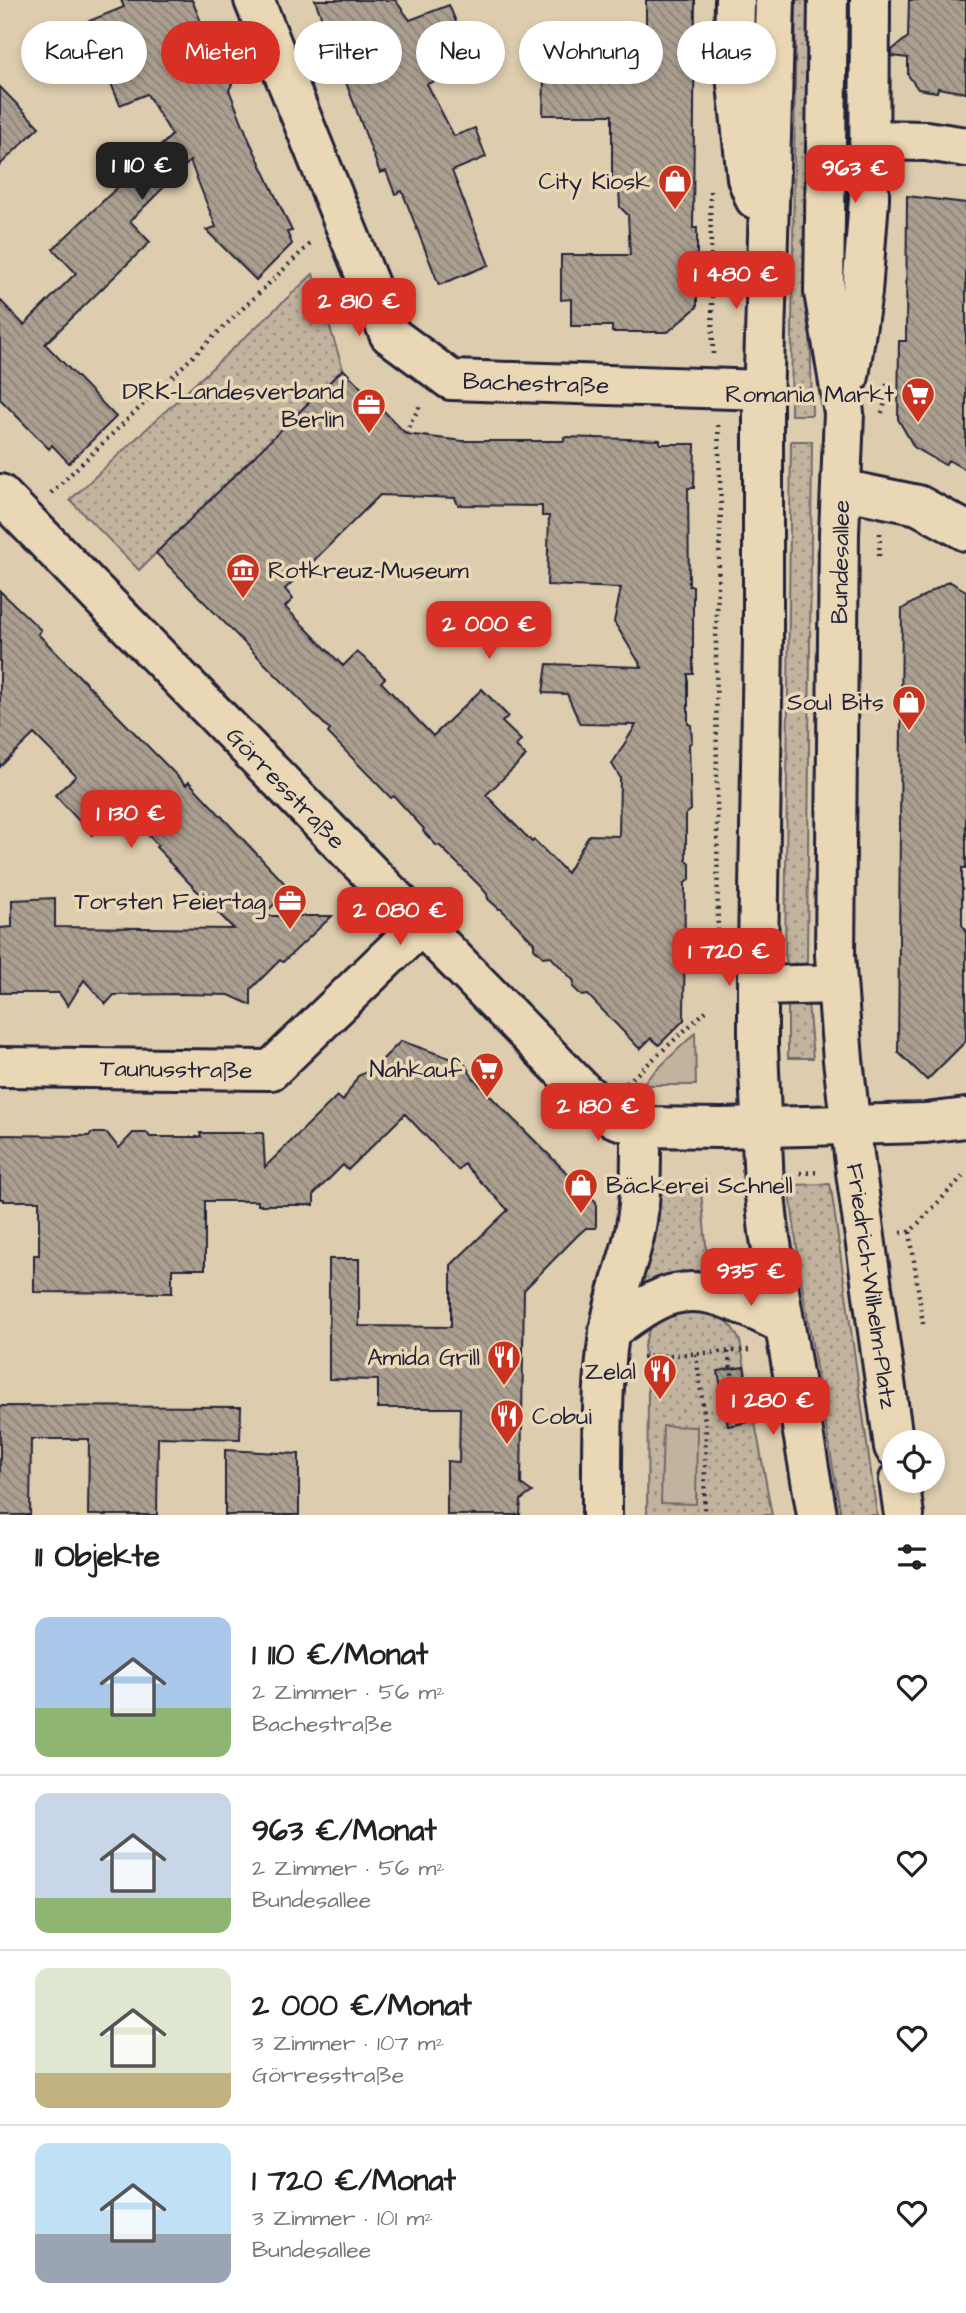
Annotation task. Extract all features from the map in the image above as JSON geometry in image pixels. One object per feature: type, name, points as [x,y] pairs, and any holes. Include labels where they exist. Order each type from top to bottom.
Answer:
[{"type":"main road","name":"Bachestraße","points":[[254,0],[389,334],[451,380],[764,390]]},
{"type":"main road","points":[[735,0],[734,56],[747,178],[768,233]]},
{"type":"main road","points":[[775,0],[764,390],[764,639],[758,986],[764,1186],[769,1232],[817,1515]]},
{"type":"main road","name":"Bundesallee","points":[[828,0],[824,292],[844,413],[835,942],[851,1125]]},
{"type":"main road","points":[[844,413],[862,292],[870,140],[870,0]]},
{"type":"main road","points":[[870,140],[926,141],[966,147]]},
{"type":"main road","points":[[841,489],[918,505],[966,531]]},
{"type":"main road","name":"Görresstraße","points":[[0,494],[589,1098],[614,1118],[641,1128]]},
{"type":"main road","name":"Taunusstraße","points":[[0,1067],[271,1070],[421,925]]},
{"type":"main road","points":[[758,986],[837,984]]},
{"type":"main road","points":[[602,1515],[607,1345],[619,1282],[633,1244],[641,1128],[926,1123],[966,1118]]},
{"type":"main road","name":"Friedrich-Wilhelm-Platz","points":[[851,1125],[892,1430]]},
{"type":"main road","points":[[607,1345],[656,1300],[683,1291],[726,1297],[785,1325]]},
{"type":"main road","points":[[901,1493],[904,1515]]},
{"type":"path","points":[[710,180],[712,332]]},
{"type":"path","points":[[46,499],[307,245],[343,221]]},
{"type":"path","points":[[405,433],[426,394]]},
{"type":"path","points":[[718,444],[720,507],[716,763],[719,967]]},
{"type":"path","points":[[624,1085],[706,1011]]},
{"type":"path","points":[[789,1173],[828,1172]]},
{"type":"path","points":[[923,1324],[910,1232],[966,1173]]},
{"type":"path","points":[[607,1345],[696,1354],[748,1350]]},
{"type":"path","points":[[728,1352],[733,1379],[739,1386]]},
{"type":"path","points":[[696,1354],[706,1428],[704,1515]]},
{"type":"path","points":[[729,1388],[733,1379]]},
{"type":"shaded area","points":[[796,0],[810,0],[808,214],[812,415],[791,415]]},
{"type":"shaded area","points":[[313,274],[343,369],[139,570],[70,500]]},
{"type":"shaded area","points":[[791,441],[812,441],[807,960],[805,966],[788,967],[785,955]]},
{"type":"shaded area","points":[[808,1003],[813,1058],[788,1058],[789,1004]]},
{"type":"shaded area","points":[[695,1033],[696,1085],[641,1085]]},
{"type":"shaded area","points":[[700,1182],[709,1275],[637,1289],[657,1230],[660,1184]]},
{"type":"shaded area","points":[[830,1184],[877,1515],[841,1515],[801,1279],[789,1185]]},
{"type":"shaded area","points":[[677,1308],[715,1312],[728,1321],[740,1341],[772,1515],[647,1515],[648,1389],[644,1346],[651,1323]]},
{"type":"shaded area","points":[[663,1426],[697,1427],[696,1504],[661,1503]]},
{"type":"building","points":[[121,0],[192,0],[201,21],[161,21],[161,84],[232,84],[229,90],[292,231],[287,232],[292,244],[256,280],[206,230],[216,227],[190,161],[130,221],[150,242],[45,344],[116,417],[69,463],[52,445],[49,449],[0,399],[0,300],[24,325],[76,273],[53,249],[172,135],[147,94],[120,105],[111,84],[147,84],[147,21],[89,21],[124,7]]},
{"type":"building","points":[[315,0],[395,0],[410,20],[449,5],[456,21],[416,21],[416,84],[427,84],[454,136],[475,128],[486,157],[452,171],[489,265],[439,285],[402,191],[395,194],[386,171],[380,173],[347,84],[402,84],[402,21],[323,21]]},
{"type":"building","points":[[646,0],[695,0],[695,21],[677,21],[677,84],[694,84],[693,228],[697,228],[697,307],[668,332],[612,332],[612,326],[571,326],[571,299],[561,300],[561,255],[630,255],[628,215],[620,207],[619,188],[612,188],[612,115],[543,115],[544,84],[663,84],[663,21],[646,21]]},
{"type":"building","points":[[909,0],[966,0],[966,93],[938,88],[937,92],[918,89],[908,75],[908,58],[892,56],[892,50],[908,37]]},
{"type":"building","points":[[0,87],[39,127],[0,165]]},
{"type":"building","points":[[907,196],[966,203],[966,470],[948,460],[945,465],[914,447],[898,419],[899,341],[906,341]]},
{"type":"building","points":[[343,369],[406,434],[463,441],[564,441],[564,437],[660,440],[660,444],[695,444],[694,488],[688,488],[689,586],[693,586],[693,674],[688,674],[688,724],[691,725],[692,742],[689,744],[691,810],[686,814],[686,860],[690,864],[690,879],[685,883],[684,1020],[659,1045],[651,1038],[640,1049],[588,995],[582,996],[573,987],[574,981],[550,956],[543,957],[534,948],[534,943],[488,899],[481,887],[440,846],[436,845],[394,796],[391,798],[328,733],[330,730],[156,553]],"holes":[[[380,495],[455,498],[458,505],[542,506],[542,516],[549,516],[547,585],[621,588],[614,622],[642,667],[547,664],[543,693],[567,694],[580,724],[636,725],[612,764],[620,777],[619,836],[589,835],[567,873],[486,795],[526,756],[516,746],[521,740],[502,722],[508,716],[482,689],[433,736],[381,682],[385,678],[368,661],[357,652],[343,666],[285,607],[293,599],[285,589]]]},
{"type":"building","points":[[949,581],[966,591],[966,868],[962,868],[962,925],[966,930],[966,1041],[927,1080],[898,1052],[902,609]]},
{"type":"building","points":[[0,591],[41,630],[38,634],[186,785],[189,782],[290,889],[262,916],[332,916],[283,962],[280,960],[251,989],[251,1005],[229,995],[179,994],[114,995],[106,1004],[84,980],[68,1006],[59,993],[0,993],[0,928],[12,927],[12,900],[55,898],[55,927],[234,929],[168,861],[156,847],[158,845],[120,806],[92,835],[55,795],[76,776],[34,734],[0,767]]},
{"type":"building","points":[[401,1041],[464,1063],[473,1078],[596,1202],[596,1228],[586,1228],[524,1290],[521,1484],[532,1492],[521,1500],[520,1515],[447,1515],[447,1461],[459,1462],[460,1408],[378,1408],[378,1380],[329,1379],[329,1259],[359,1259],[359,1326],[451,1327],[451,1265],[508,1210],[464,1164],[458,1170],[405,1114],[348,1170],[343,1165],[314,1194],[314,1205],[205,1201],[205,1269],[172,1269],[172,1293],[34,1292],[34,1255],[39,1255],[39,1201],[0,1199],[0,1135],[89,1136],[91,1133],[107,1133],[119,1148],[133,1133],[147,1133],[150,1137],[201,1137],[200,1133],[263,1133],[265,1167],[337,1096],[343,1101],[358,1076],[373,1069]]},
{"type":"building","points":[[744,1367],[754,1421],[728,1426],[718,1371]]},
{"type":"building","points":[[0,1406],[241,1407],[240,1439],[158,1437],[157,1515],[88,1515],[89,1439],[31,1439],[30,1515],[0,1515]]},
{"type":"building","points":[[225,1450],[299,1454],[299,1515],[225,1515]]},
{"type":"place","name":"City Kiosk","points":[[675,211]]},
{"type":"place","name":"Romania Markt","points":[[918,424]]},
{"type":"place","name":"DRK-Landesverband Berlin","points":[[369,435]]},
{"type":"place","name":"Rotkreuz-Museum","points":[[243,600]]},
{"type":"place","name":"Soul Bits","points":[[909,732]]},
{"type":"place","name":"Torsten Feiertag","points":[[290,931]]},
{"type":"place","name":"Nahkauf","points":[[487,1099]]},
{"type":"place","name":"Bäckerei Schnell","points":[[581,1215]]},
{"type":"place","name":"Amida Grill","points":[[504,1387]]},
{"type":"place","name":"Zelal","points":[[660,1401]]},
{"type":"place","name":"Cobui","points":[[507,1446]]}]
